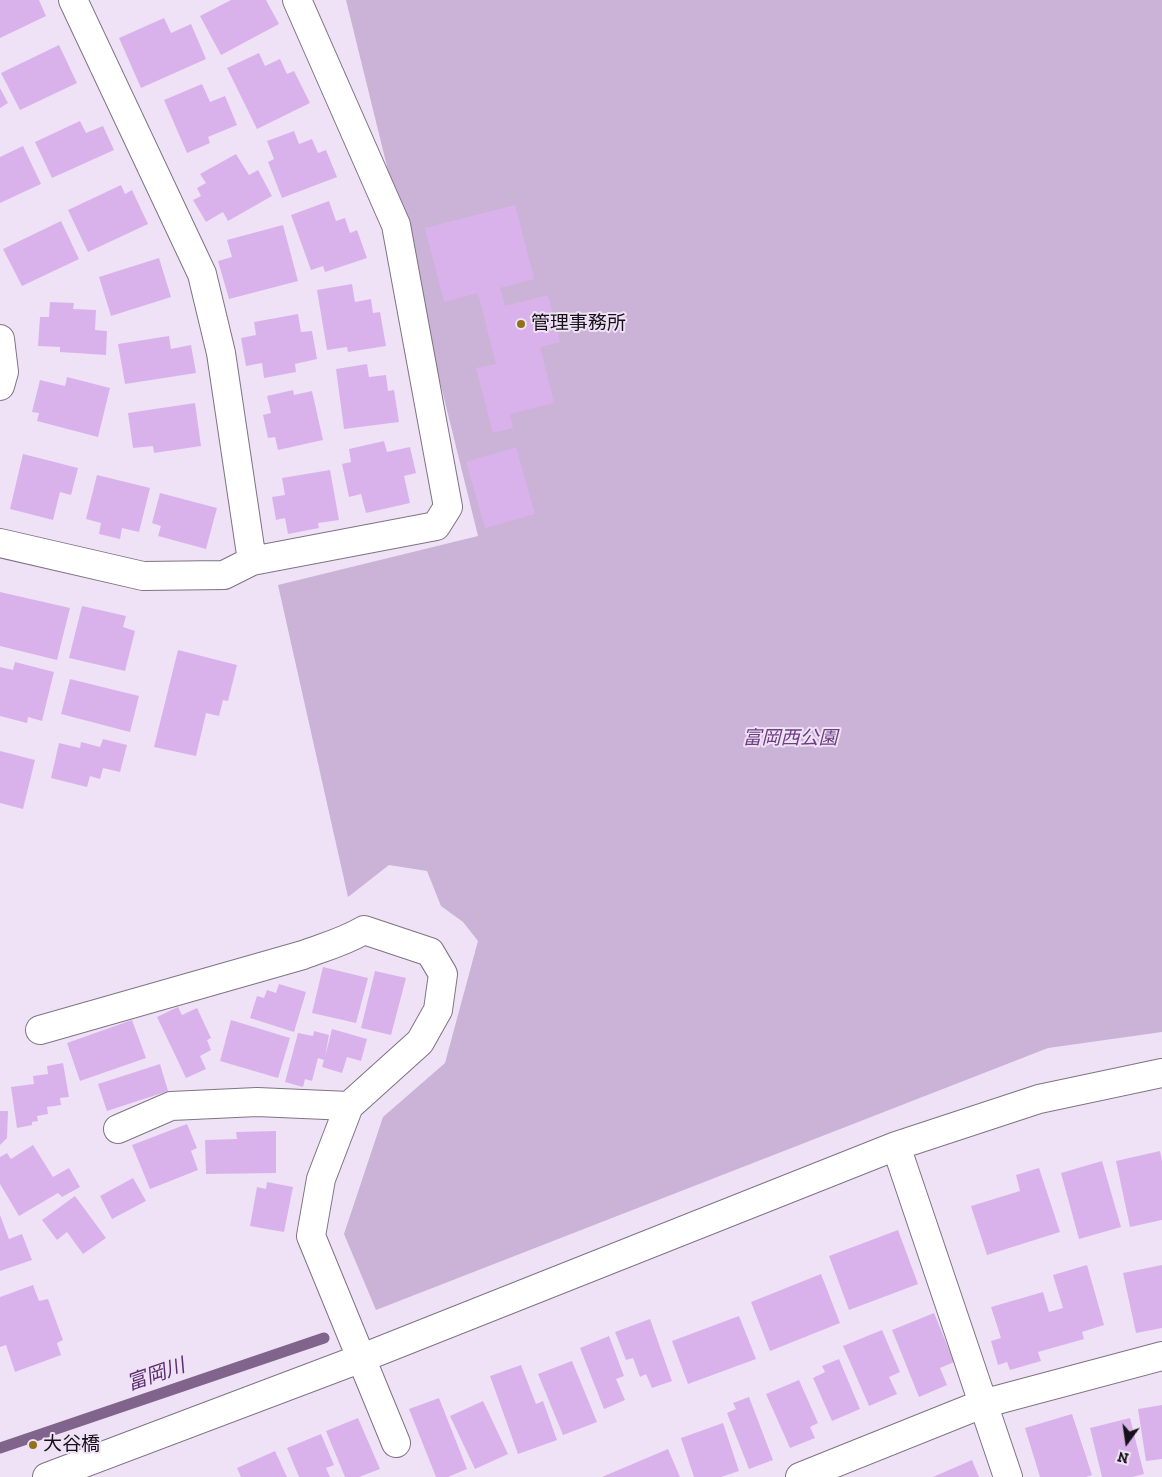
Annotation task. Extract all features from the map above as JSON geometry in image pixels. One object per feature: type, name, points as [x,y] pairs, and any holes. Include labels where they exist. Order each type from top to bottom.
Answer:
[{"type":"street","points":[[0,543],[143,576],[224,575],[252,561],[436,526],[448,507],[396,225],[297,0]]},
{"type":"street","points":[[81,2],[202,274],[221,353],[252,561]]},
{"type":"street","points":[[0,338],[4,372],[0,386]]},
{"type":"street","points":[[40,1030],[303,955],[335,943],[343,942],[364,930],[430,952],[443,974],[438,1010],[420,1042],[349,1106],[321,1179],[311,1236],[396,1443]]},
{"type":"street","points":[[47,1477],[362,1358],[896,1146],[1040,1099],[1162,1073]]},
{"type":"street","points":[[118,1129],[171,1106],[257,1102],[349,1106]]},
{"type":"street","points":[[896,1146],[1008,1477]]},
{"type":"street","points":[[800,1477],[982,1404],[1162,1356]]},
{"type":"green space","name":"富岡西公園","points":[[346,0],[1162,0],[1162,1032],[1048,1048],[376,1310],[344,1234],[383,1117],[445,1063],[478,941],[463,922],[441,906],[427,871],[389,865],[348,897],[278,585],[478,536]]},
{"type":"building","points":[[0,0],[39,0],[46,16],[0,38]]},
{"type":"building","points":[[231,0],[266,0],[279,24],[221,55],[200,16]]},
{"type":"building","points":[[164,18],[171,33],[191,24],[206,59],[141,88],[119,38]]},
{"type":"building","points":[[59,45],[77,83],[20,110],[1,73]]},
{"type":"building","points":[[259,53],[265,66],[280,59],[287,74],[294,71],[310,103],[257,129],[227,68]]},
{"type":"building","points":[[202,84],[210,102],[225,96],[237,125],[208,137],[210,143],[187,153],[164,100]]},
{"type":"building","points":[[0,88],[8,103],[0,108]]},
{"type":"building","points":[[80,121],[86,133],[103,126],[114,150],[52,178],[35,142]]},
{"type":"building","points":[[294,131],[299,144],[312,139],[318,153],[326,150],[337,177],[282,198],[268,162],[274,159],[267,141]]},
{"type":"building","points":[[23,146],[41,184],[0,203],[0,157]]},
{"type":"building","points":[[236,154],[249,175],[258,170],[272,196],[228,221],[223,212],[206,222],[193,200],[201,196],[197,188],[206,183],[200,174]]},
{"type":"building","points":[[121,185],[125,194],[132,190],[148,224],[88,252],[68,210]]},
{"type":"building","points":[[329,201],[336,221],[345,218],[350,233],[357,230],[367,258],[325,272],[323,266],[311,270],[291,215]]},
{"type":"building","name":"管理事務所","points":[[515,205],[534,279],[500,288],[505,306],[548,295],[560,342],[540,347],[554,403],[510,414],[513,428],[493,433],[476,368],[496,364],[478,293],[444,302],[425,228]]},
{"type":"building","points":[[61,221],[79,259],[22,286],[3,249]]},
{"type":"building","points":[[283,225],[298,281],[229,299],[218,261],[232,257],[227,240]]},
{"type":"building","points":[[159,258],[171,297],[111,316],[99,277]]},
{"type":"building","points":[[352,284],[355,302],[371,299],[373,313],[380,312],[386,346],[348,352],[347,347],[327,350],[317,290]]},
{"type":"building","points":[[50,302],[74,303],[73,309],[96,310],[95,330],[107,331],[106,355],[60,352],[60,347],[38,346],[40,317],[49,317]]},
{"type":"building","points":[[298,314],[301,332],[312,331],[317,359],[295,364],[296,372],[264,378],[262,363],[246,366],[241,338],[256,335],[254,322]]},
{"type":"building","points":[[169,336],[171,349],[191,345],[196,373],[125,384],[118,344]]},
{"type":"building","points":[[367,364],[369,377],[386,375],[388,391],[394,390],[399,422],[344,429],[336,369]]},
{"type":"building","points":[[67,377],[110,388],[98,437],[37,421],[39,413],[32,412],[40,380],[65,386]]},
{"type":"building","points":[[293,390],[294,395],[312,391],[323,440],[278,450],[275,437],[268,438],[263,415],[271,413],[267,396]]},
{"type":"building","points":[[195,403],[201,446],[154,453],[153,446],[133,448],[128,413]]},
{"type":"building","points":[[384,441],[387,452],[410,447],[416,473],[404,476],[410,503],[366,513],[361,494],[349,497],[342,464],[351,462],[349,449]]},
{"type":"building","points":[[516,447],[535,514],[485,528],[466,462]]},
{"type":"building","points":[[23,454],[78,468],[71,495],[60,492],[53,520],[10,509]]},
{"type":"building","points":[[330,470],[339,520],[318,523],[319,528],[288,534],[285,518],[276,520],[272,497],[285,495],[282,478]]},
{"type":"building","points":[[97,475],[150,488],[139,532],[122,528],[120,539],[99,534],[101,523],[86,519]]},
{"type":"building","points":[[160,493],[217,508],[206,549],[158,536],[161,526],[152,523]]},
{"type":"building","points":[[0,592],[70,608],[57,660],[0,646]]},
{"type":"building","points":[[82,606],[126,616],[123,627],[135,631],[125,671],[69,658]]},
{"type":"building","points":[[178,650],[237,665],[228,701],[223,700],[219,716],[206,713],[196,756],[154,747]]},
{"type":"building","points":[[15,662],[54,672],[42,721],[28,717],[27,723],[0,716],[0,667],[13,670]]},
{"type":"building","points":[[70,679],[139,696],[130,732],[61,714]]},
{"type":"building","points":[[103,739],[127,745],[120,772],[103,768],[100,779],[90,776],[87,787],[51,778],[59,743],[80,748],[81,742],[100,747]]},
{"type":"building","points":[[0,751],[35,760],[23,809],[0,803]]},
{"type":"building","points":[[323,967],[368,978],[356,1023],[312,1013]]},
{"type":"building","points":[[375,971],[406,978],[391,1035],[361,1028]]},
{"type":"building","points":[[279,984],[306,992],[294,1032],[250,1018],[257,996],[264,998],[267,990],[276,993]]},
{"type":"building","points":[[178,1007],[182,1015],[197,1008],[211,1038],[207,1040],[211,1050],[200,1056],[206,1069],[186,1078],[157,1017]]},
{"type":"building","points":[[132,1020],[146,1058],[80,1081],[67,1043]]},
{"type":"building","points":[[231,1020],[290,1038],[278,1078],[220,1061]]},
{"type":"building","points":[[332,1029],[367,1039],[361,1061],[347,1057],[342,1073],[322,1067],[324,1060],[318,1058],[312,1081],[305,1079],[303,1087],[285,1082],[298,1033],[313,1036],[314,1031],[329,1035],[325,1057]]},
{"type":"building","points":[[63,1063],[69,1097],[60,1098],[61,1105],[47,1107],[48,1114],[37,1116],[38,1121],[32,1122],[32,1125],[17,1128],[11,1087],[34,1084],[33,1076],[48,1074],[47,1066]]},
{"type":"building","points":[[160,1064],[168,1091],[107,1111],[98,1084]]},
{"type":"building","points":[[0,1111],[8,1111],[7,1138],[0,1145]]},
{"type":"building","points":[[187,1124],[197,1148],[191,1151],[198,1170],[150,1189],[132,1145]]},
{"type":"building","points":[[276,1131],[276,1173],[206,1174],[205,1140],[237,1139],[236,1132]]},
{"type":"building","points":[[33,1145],[53,1177],[69,1168],[80,1187],[62,1197],[58,1193],[19,1216],[0,1184],[0,1157],[7,1153],[11,1159]]},
{"type":"building","points":[[1160,1151],[1162,1161],[1162,1220],[1130,1227],[1116,1161]]},
{"type":"building","points":[[1102,1161],[1121,1227],[1079,1239],[1061,1173]]},
{"type":"building","points":[[1039,1168],[1060,1232],[987,1255],[971,1206],[1020,1191],[1016,1175]]},
{"type":"building","points":[[133,1178],[146,1201],[112,1219],[100,1196]]},
{"type":"building","points":[[267,1182],[293,1187],[284,1232],[250,1226],[257,1187],[266,1189]]},
{"type":"building","points":[[75,1196],[106,1238],[83,1254],[67,1232],[57,1240],[42,1220]]},
{"type":"building","points":[[0,1215],[9,1239],[22,1234],[32,1260],[0,1271]]},
{"type":"building","points":[[898,1230],[918,1284],[849,1310],[829,1256]]},
{"type":"building","points":[[1087,1265],[1104,1325],[1082,1332],[1084,1339],[1038,1352],[1041,1361],[1010,1370],[1007,1362],[998,1365],[991,1341],[1001,1338],[991,1307],[1043,1292],[1049,1312],[1063,1308],[1053,1275]]},
{"type":"building","points":[[1162,1265],[1162,1328],[1136,1333],[1123,1273]]},
{"type":"building","points":[[821,1274],[840,1323],[770,1351],[751,1302]]},
{"type":"building","points":[[33,1285],[39,1301],[48,1299],[63,1340],[57,1343],[61,1355],[15,1372],[6,1345],[0,1347],[0,1297]]},
{"type":"building","points":[[934,1313],[954,1362],[940,1368],[947,1385],[919,1397],[892,1330]]},
{"type":"building","points":[[739,1316],[756,1359],[688,1384],[672,1341]]},
{"type":"building","points":[[650,1319],[672,1381],[652,1388],[646,1374],[640,1377],[633,1358],[626,1360],[615,1332]]},
{"type":"building","points":[[882,1330],[900,1372],[889,1377],[897,1394],[869,1406],[843,1346]]},
{"type":"building","points":[[609,1336],[624,1376],[616,1379],[625,1400],[604,1409],[580,1348]]},
{"type":"building","points":[[839,1359],[860,1409],[832,1421],[813,1378],[825,1372],[822,1366]]},
{"type":"building","points":[[572,1361],[597,1422],[563,1435],[538,1374]]},
{"type":"building","points":[[521,1365],[536,1404],[543,1401],[557,1440],[518,1454],[490,1376]]},
{"type":"building","points":[[799,1380],[818,1423],[810,1427],[815,1438],[790,1448],[766,1394]]},
{"type":"building","points":[[749,1397],[773,1460],[749,1469],[727,1413],[736,1409],[733,1403]]},
{"type":"building","points":[[439,1398],[467,1469],[448,1477],[436,1477],[409,1409]]},
{"type":"building","points":[[483,1401],[508,1454],[475,1469],[450,1416]]},
{"type":"building","points":[[1162,1405],[1162,1459],[1146,1461],[1138,1409]]},
{"type":"building","points":[[1072,1414],[1092,1475],[1086,1477],[1040,1477],[1025,1428]]},
{"type":"building","points":[[358,1418],[380,1469],[359,1477],[345,1477],[326,1431]]},
{"type":"building","points":[[1130,1418],[1144,1474],[1132,1477],[1102,1477],[1090,1428]]},
{"type":"building","points":[[723,1423],[739,1471],[721,1477],[694,1477],[681,1438]]},
{"type":"building","points":[[321,1434],[334,1465],[326,1468],[330,1477],[299,1477],[287,1448]]},
{"type":"building","points":[[668,1449],[680,1477],[602,1477]]},
{"type":"building","points":[[275,1451],[287,1477],[241,1477],[237,1468]]},
{"type":"building","points":[[972,1460],[979,1477],[933,1477]]},
{"type":"waterway","name":"富岡川","points":[[0,1448],[324,1338]]},
{"type":"place","name":"管理事務所","points":[[521,324]]},
{"type":"place","name":"大谷橋","points":[[33,1445]]}]
